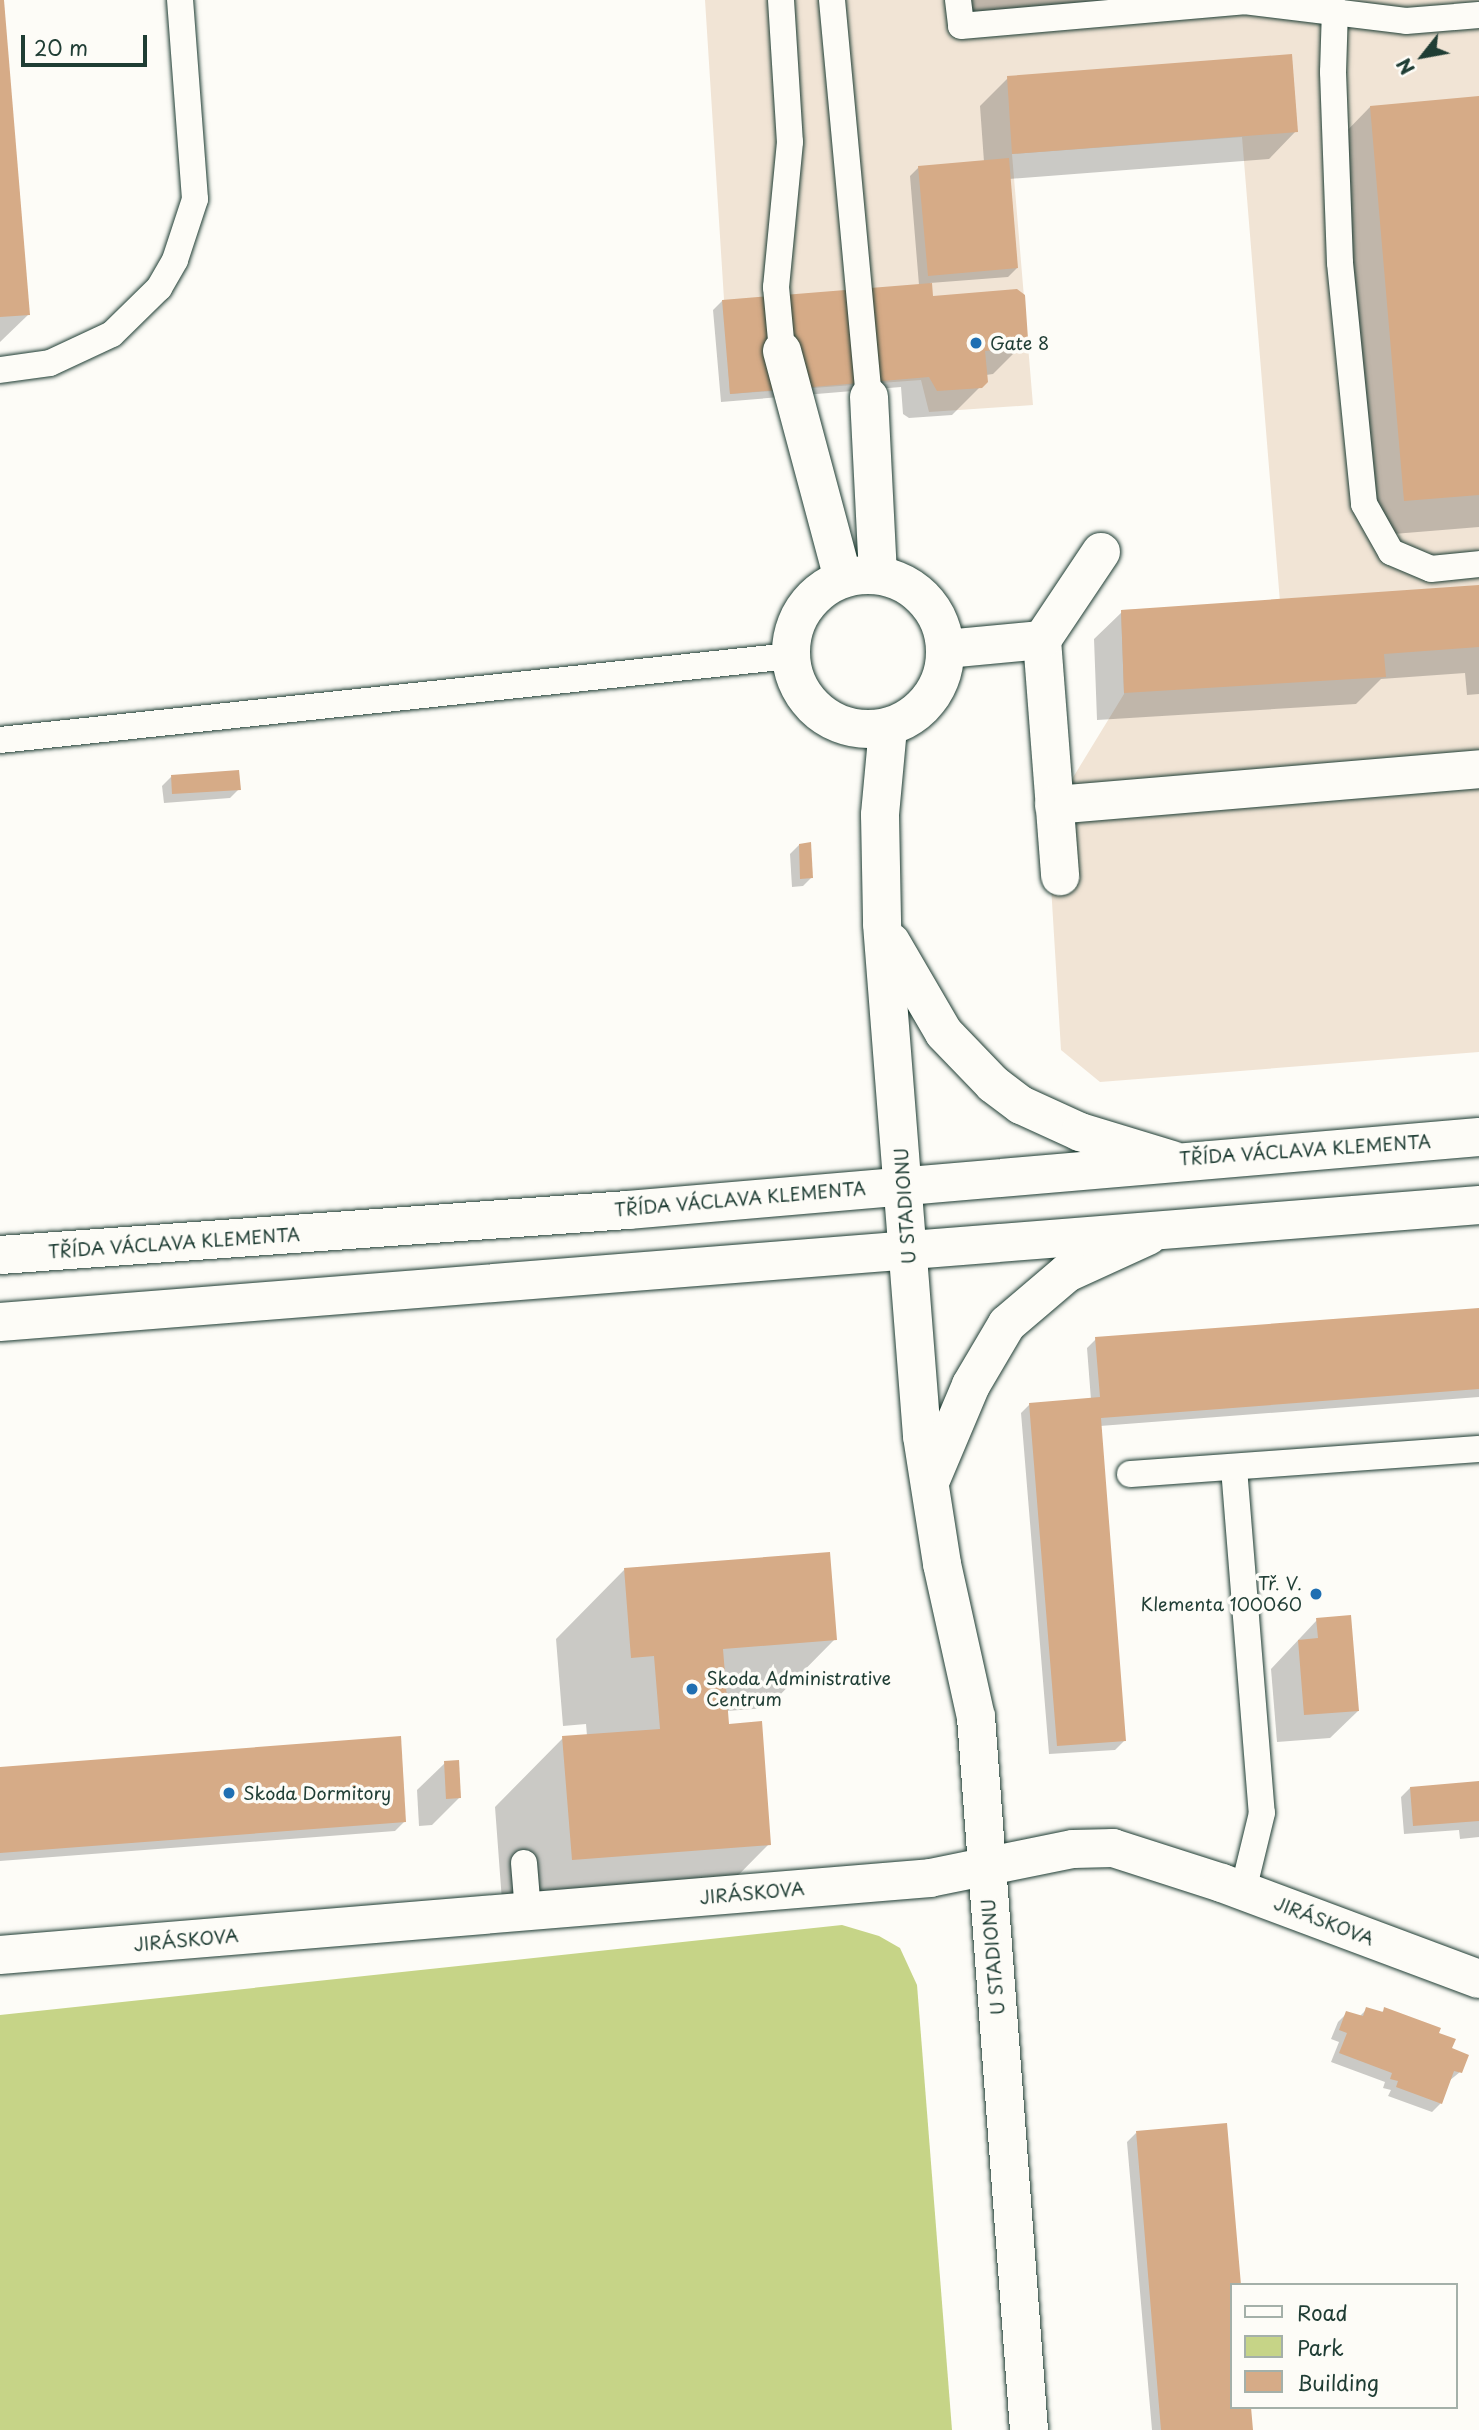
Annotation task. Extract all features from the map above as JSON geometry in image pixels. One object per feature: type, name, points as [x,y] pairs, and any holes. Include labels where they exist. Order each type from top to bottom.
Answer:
[{"type":"street","points":[[782,351],[860,576]]},
{"type":"street","points":[[860,576],[876,507],[869,397]]},
{"type":"street","points":[[1060,876],[1042,640],[1101,552]]},
{"type":"street","points":[[860,576],[918,592],[933,608],[946,649],[939,684],[919,711],[888,728],[860,730],[834,722],[811,706],[796,683],[790,656],[793,631],[803,608],[820,590],[860,576]]},
{"type":"street","points":[[946,649],[1042,640]]},
{"type":"street","name":"U STADIONU","points":[[888,728],[880,815],[881,924],[908,1251],[928,1488],[976,1717],[1029,2430]]},
{"type":"street","points":[[1054,805],[1479,769]]},
{"type":"street","name":"U STADIONU","points":[[881,924],[912,984],[944,1033],[993,1084],[1021,1105],[1080,1132],[1172,1160]]},
{"type":"street","name":"TŘÍDA VÁCLAVA KLEMENTA","points":[[0,1255],[628,1210],[1172,1160],[1479,1137]]},
{"type":"street","points":[[0,1322],[1479,1205]]},
{"type":"street","points":[[928,1488],[971,1385],[1007,1324],[1067,1273],[1110,1250],[1168,1230]]},
{"type":"street","name":"JIRÁSKOVA","points":[[0,1955],[930,1878],[1073,1849],[1113,1848],[1243,1891],[1479,1979]]},
{"type":"lane","points":[[0,370],[50,363],[112,334],[159,288],[175,260],[195,199],[180,0]]},
{"type":"lane","points":[[781,0],[790,142],[776,287],[782,351]]},
{"type":"lane","points":[[832,0],[869,397]]},
{"type":"lane","points":[[958,0],[961,26],[1244,1],[1335,9],[1406,21],[1479,15]]},
{"type":"lane","points":[[1335,9],[1333,72],[1340,263],[1364,504],[1391,552],[1431,569],[1479,564]]},
{"type":"lane","points":[[0,740],[790,656]]},
{"type":"lane","points":[[1130,1474],[1479,1449]]},
{"type":"lane","points":[[1234,1468],[1262,1813],[1243,1891]]},
{"type":"lane","points":[[524,1863],[528,1912]]},
{"type":"shaded area","points":[[705,0],[1479,0],[1479,1052],[1100,1082],[1061,1050],[1047,820],[1124,694],[1121,610],[1280,602],[1242,137],[1012,154],[1033,405],[929,412],[921,380],[730,394]]},
{"type":"green space","points":[[842,1925],[879,1936],[900,1948],[917,1985],[952,2430],[0,2430],[0,2015]]},
{"type":"building","points":[[0,0],[4,0],[30,315],[0,317]]},
{"type":"building","points":[[1292,54],[1298,132],[1012,154],[1007,76]]},
{"type":"building","points":[[1479,96],[1479,495],[1404,501],[1370,106]]},
{"type":"building","points":[[1009,158],[1018,268],[928,276],[918,166]]},
{"type":"building","points":[[932,283],[933,296],[1017,289],[1025,295],[1028,339],[1022,347],[985,351],[988,382],[982,388],[937,391],[929,377],[730,394],[722,300]]},
{"type":"building","points":[[1479,585],[1479,647],[1384,654],[1386,677],[1124,693],[1121,610]]},
{"type":"building","points":[[239,770],[241,790],[172,794],[171,775]]},
{"type":"building","points":[[811,842],[813,878],[800,879],[799,844]]},
{"type":"building","points":[[1479,1308],[1479,1389],[1101,1418],[1126,1741],[1057,1746],[1029,1403],[1100,1397],[1095,1337]]},
{"type":"building","name":"Skoda Administrative Centrum","points":[[830,1552],[837,1640],[723,1649],[729,1724],[762,1721],[771,1845],[572,1860],[562,1736],[660,1729],[654,1656],[631,1658],[624,1568]]},
{"type":"building","points":[[1351,1615],[1359,1711],[1304,1715],[1298,1640],[1318,1638],[1316,1618]]},
{"type":"building","name":"Skoda Dormitory","points":[[401,1736],[406,1822],[0,1853],[0,1767]]},
{"type":"building","points":[[459,1760],[461,1798],[446,1799],[444,1761]]},
{"type":"building","points":[[1479,1781],[1479,1821],[1413,1826],[1410,1787]]},
{"type":"building","points":[[1366,2007],[1383,2012],[1384,2007],[1441,2028],[1439,2033],[1456,2039],[1452,2048],[1469,2055],[1462,2073],[1454,2071],[1442,2104],[1396,2087],[1398,2081],[1390,2079],[1392,2073],[1339,2053],[1347,2033],[1339,2030],[1346,2011],[1363,2016]]},
{"type":"building","points":[[1227,2123],[1241,2283],[1230,2283],[1230,2409],[1251,2409],[1253,2430],[1161,2430],[1136,2131]]},
{"type":"place","name":"Gate 8","points":[[976,343]]},
{"type":"place","name":"Tř. V. Klementa 100060","points":[[1316,1594]]},
{"type":"place","name":"Skoda Administrative Centrum","points":[[692,1689]]},
{"type":"place","name":"Skoda Dormitory","points":[[229,1793]]}]
